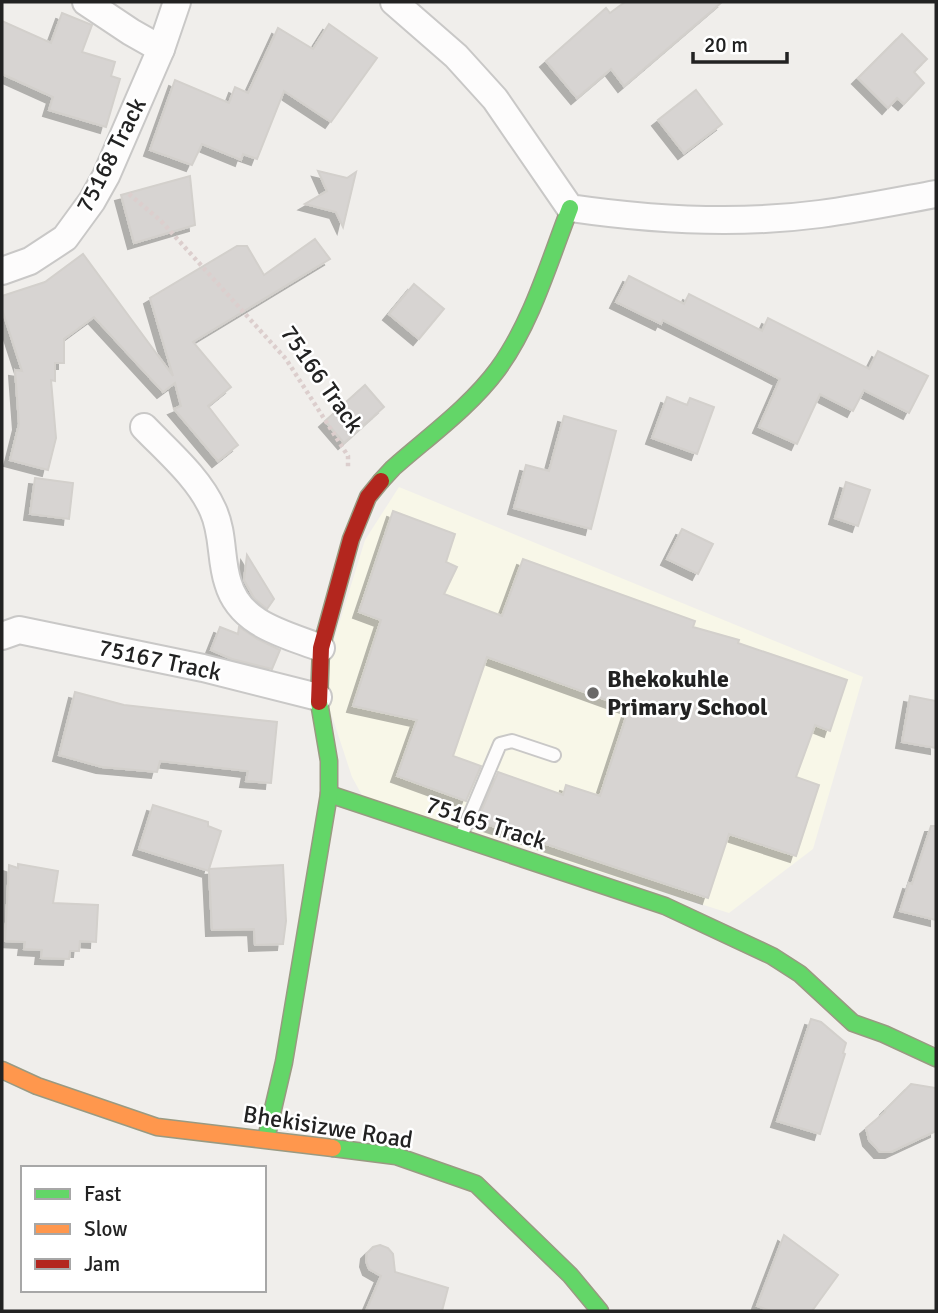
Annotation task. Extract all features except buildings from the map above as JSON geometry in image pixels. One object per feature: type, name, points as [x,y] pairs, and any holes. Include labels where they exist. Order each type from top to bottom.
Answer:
[{"type":"street","points":[[86,2],[131,33],[161,49]]},
{"type":"street","name":"75168 Track","points":[[2,271],[30,261],[65,238],[92,201],[106,176],[161,49],[177,2]]},
{"type":"street","points":[[394,2],[456,56],[495,99],[569,208],[684,221],[741,219],[819,215],[936,194]]},
{"type":"street","points":[[266,1139],[284,1062],[329,794],[329,761],[318,697],[321,648],[351,539],[368,497],[378,485],[402,459],[478,393],[505,358],[529,314],[569,208]]},
{"type":"street","points":[[144,427],[188,472],[212,506],[220,527],[228,583],[238,606],[245,614],[273,631],[321,648]]},
{"type":"street","name":"75167 Track","points":[[2,636],[19,630],[203,668],[318,697]]},
{"type":"street","name":"75165 Track","points":[[329,794],[665,906],[772,956],[800,974],[853,1023],[936,1058]]},
{"type":"street","name":"Bhekisizwe Road","points":[[2,1070],[37,1086],[157,1127],[396,1156],[476,1184],[570,1275],[600,1311]]},
{"type":"lane","points":[[460,837],[500,744],[512,741],[554,755]]},
{"type":"path","name":"75166 Track","points":[[106,176],[161,221],[286,359],[348,456],[348,470]]},
{"type":"shaded area","name":"Bhekokuhle Primary School","points":[[399,487],[863,677],[813,849],[729,913],[363,797],[352,777],[330,710],[326,666],[365,540]]},
{"type":"traffic: fast","points":[[381,481],[462,409],[498,369],[530,312],[570,208]]},
{"type":"traffic: fast","points":[[266,1139],[284,1062],[329,794],[329,761],[319,702]]},
{"type":"traffic: fast","points":[[329,794],[665,906],[772,956],[800,974],[853,1023],[936,1058]]},
{"type":"traffic: fast","points":[[333,1148],[396,1156],[476,1184],[570,1275],[600,1311]]},
{"type":"traffic: slow","points":[[2,1070],[37,1086],[157,1127],[333,1148]]},
{"type":"traffic: jam","points":[[319,702],[321,648],[351,539],[368,497],[381,481]]},
{"type":"place","name":"Bhekokuhle Primary School","points":[[593,693]]}]
